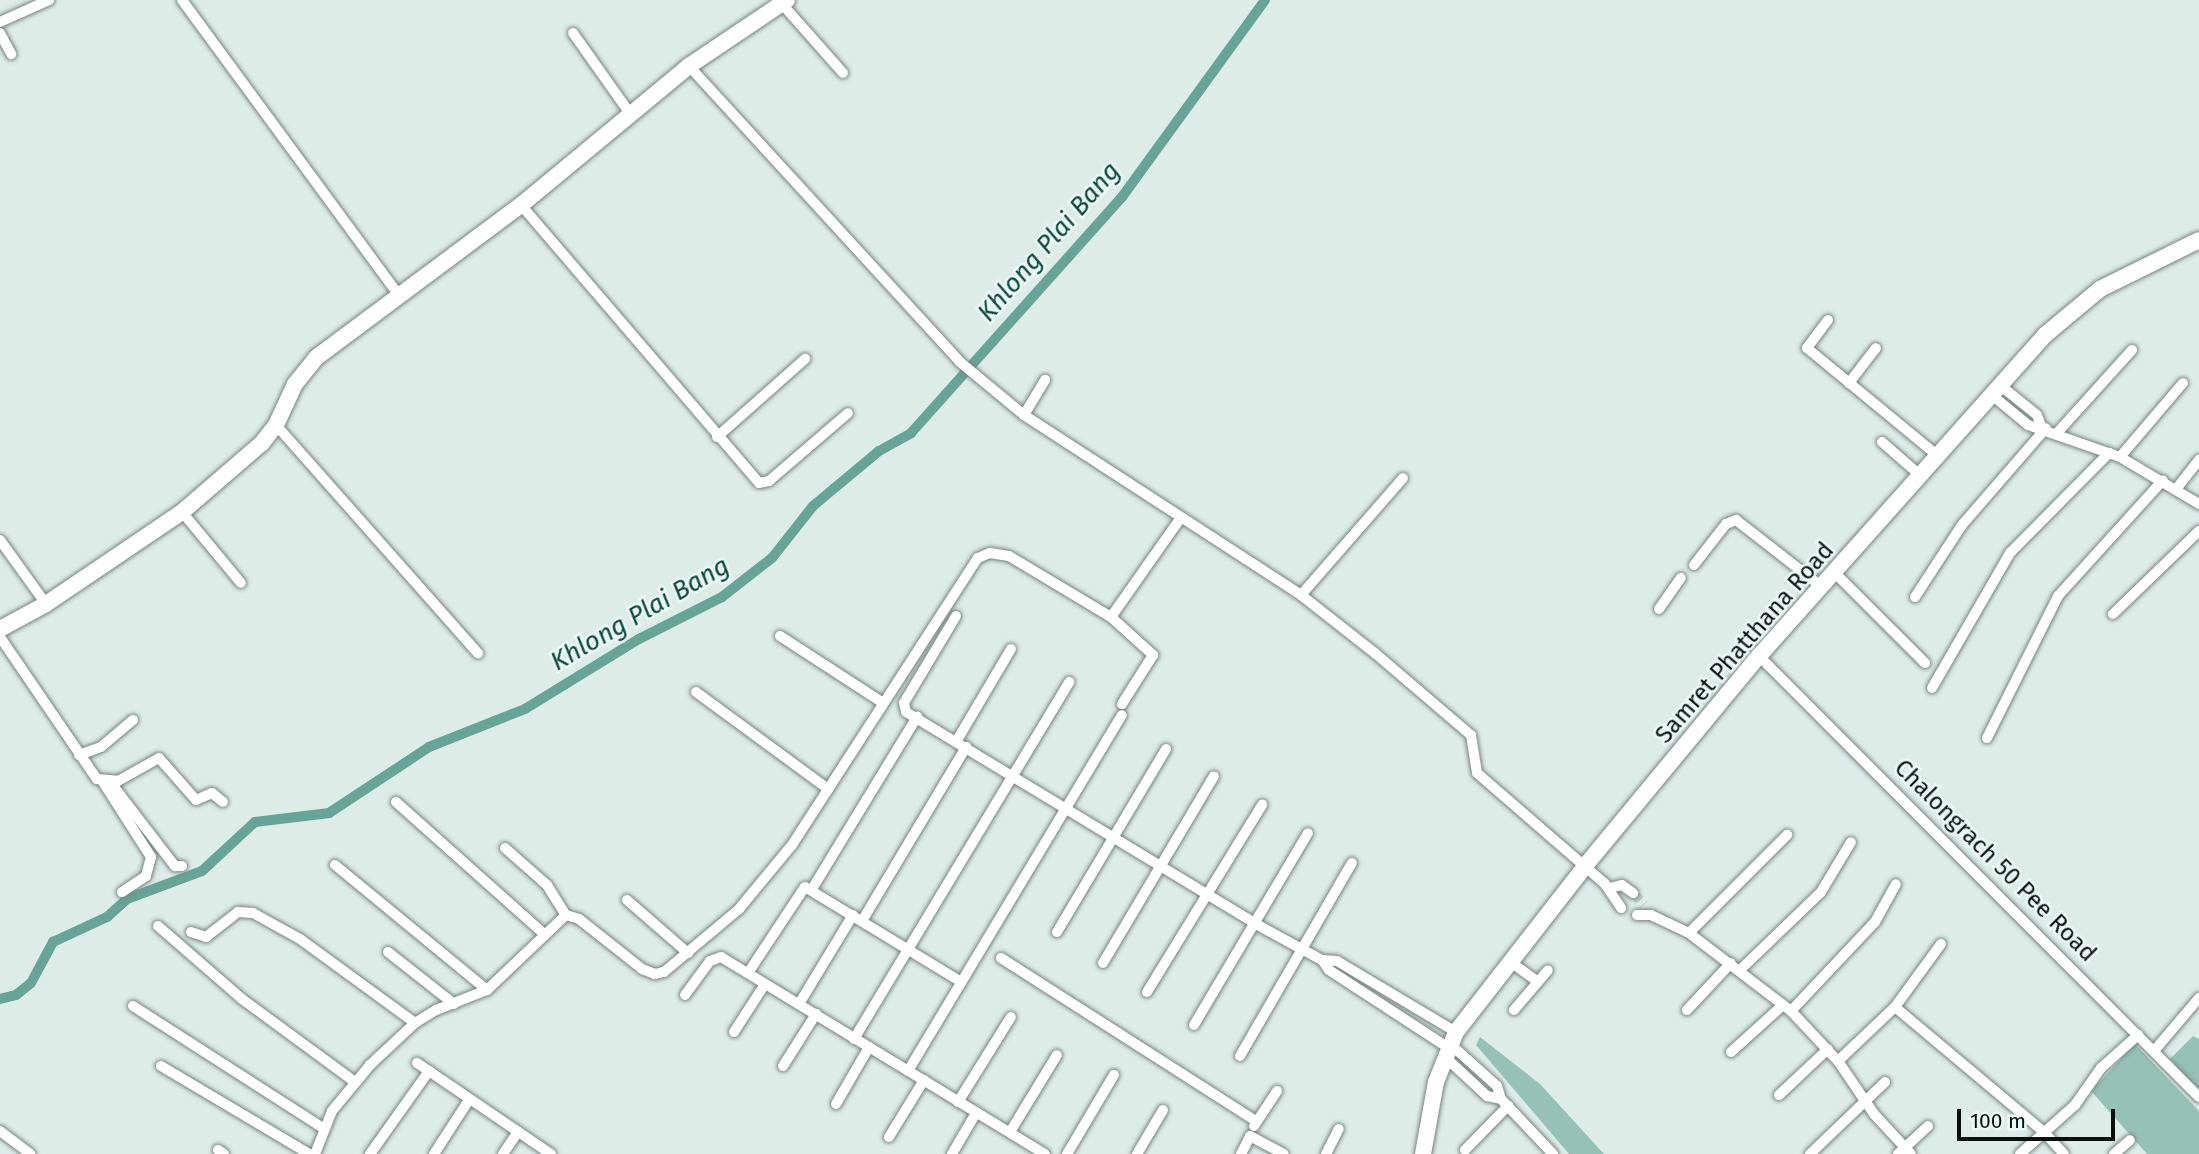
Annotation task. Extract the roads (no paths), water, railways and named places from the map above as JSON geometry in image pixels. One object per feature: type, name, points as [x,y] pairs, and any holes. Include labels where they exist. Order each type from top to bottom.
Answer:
[{"type":"street","points":[[0,22],[49,0]]},
{"type":"street","points":[[182,0],[399,295]]},
{"type":"street","points":[[0,629],[46,604],[182,512],[262,443],[276,425],[295,384],[317,357],[521,205],[629,112],[689,66],[785,2],[843,73]]},
{"type":"street","points":[[0,33],[11,54]]},
{"type":"street","points":[[573,33],[629,112]]},
{"type":"street","points":[[689,66],[960,362],[1024,415],[1180,519],[1301,595],[1471,735],[1477,773],[1607,886],[1621,908]]},
{"type":"street","points":[[521,205],[753,479],[763,484],[848,413]]},
{"type":"street","name":"Samret Phatthana Road","points":[[1423,1154],[1449,1044],[1520,969],[1588,869],[1759,656],[1836,574],[2045,335],[2084,301],[2199,240]]},
{"type":"street","points":[[1828,320],[1807,348],[1938,456]]},
{"type":"street","points":[[1849,383],[1876,348]]},
{"type":"street","points":[[2057,433],[2132,350]]},
{"type":"street","points":[[717,437],[805,359]]},
{"type":"street","points":[[1024,415],[1045,380]]},
{"type":"street","points":[[1932,688],[2010,552],[2114,455],[2183,383]]},
{"type":"street","points":[[1997,391],[2028,425],[2044,427],[2114,455],[2177,488],[2199,504]]},
{"type":"street","points":[[276,425],[478,653]]},
{"type":"street","points":[[1915,597],[1962,525],[2044,427]]},
{"type":"street","points":[[1882,442],[1921,476]]},
{"type":"street","points":[[2177,488],[2199,460]]},
{"type":"street","points":[[1301,595],[1403,478]]},
{"type":"street","points":[[1987,738],[2058,596],[2163,480]]},
{"type":"street","points":[[182,512],[241,583]]},
{"type":"street","points":[[1111,617],[1180,519]]},
{"type":"street","points":[[1693,565],[1726,524],[1736,520],[1822,587]]},
{"type":"street","points":[[2113,614],[2199,531]]},
{"type":"street","points":[[0,540],[46,604]]},
{"type":"street","points":[[505,848],[547,886],[566,915],[579,919],[642,969],[655,974],[688,953],[765,880],[983,555],[1009,556],[1111,617],[1153,655],[1067,809],[908,1071]]},
{"type":"street","points":[[1836,574],[1925,663]]},
{"type":"street","points":[[1659,609],[1681,578]]},
{"type":"street","points":[[956,616],[904,703],[906,712],[1254,923],[1322,960],[1337,961],[1377,985],[1449,1044],[1487,1096],[1505,1102],[1553,1154]]},
{"type":"street","points":[[780,636],[883,703]]},
{"type":"street","points":[[0,637],[38,687],[79,755],[107,782],[176,866],[182,866]]},
{"type":"street","points":[[799,1004],[858,918],[961,744],[1011,649]]},
{"type":"street","name":"Chalongrach 50 Pee Road","points":[[1759,656],[2199,1097]]},
{"type":"street","points":[[854,1039],[1069,682]]},
{"type":"street","points":[[696,692],[828,789]]},
{"type":"street","points":[[748,973],[798,893],[812,889],[916,718]]},
{"type":"street","points":[[79,755],[101,747],[133,720]]},
{"type":"street","points":[[1057,932],[1166,749]]},
{"type":"street","points":[[107,782],[159,758],[196,800],[212,793],[223,802]]},
{"type":"street","points":[[1103,963],[1214,776]]},
{"type":"street","points":[[107,782],[151,857],[146,876],[122,892]]},
{"type":"street","points":[[396,802],[544,933]]},
{"type":"street","points":[[1147,992],[1262,806]]},
{"type":"street","points":[[1194,1025],[1308,833]]},
{"type":"street","points":[[1689,933],[1787,835]]},
{"type":"street","points":[[1687,1010],[1821,891],[1851,842]]},
{"type":"street","points":[[1240,1056],[1300,948],[1352,863]]},
{"type":"street","points":[[335,864],[487,990]]},
{"type":"street","points":[[1731,1052],[1787,1008],[1866,932],[1896,884]]},
{"type":"street","points":[[1607,886],[1622,885],[1633,892]]},
{"type":"street","points":[[812,889],[961,982]]},
{"type":"street","points":[[626,900],[688,953]]},
{"type":"street","points":[[1644,905],[1651,915]]},
{"type":"street","points":[[191,932],[206,937],[238,912],[253,913],[300,939],[415,1023]]},
{"type":"street","points":[[315,1154],[323,1128],[355,1082],[415,1023],[487,990],[566,915]]},
{"type":"street","points":[[1637,915],[1651,915],[1689,933],[1787,1008],[1838,1061],[1863,1100],[1904,1152],[1928,1126]]},
{"type":"street","points":[[158,926],[242,999],[355,1082]]},
{"type":"street","points":[[1838,1061],[1895,1007],[1941,944]]},
{"type":"street","points":[[388,952],[454,1004]]},
{"type":"street","points":[[685,995],[715,958],[748,973],[1010,1132],[1028,1149],[1045,1154]]},
{"type":"street","points":[[1001,958],[1254,1120]]},
{"type":"street","points":[[1322,960],[1329,970],[1449,1044]]},
{"type":"street","points":[[1520,969],[1538,982]]},
{"type":"street","points":[[1514,1010],[1548,970]]},
{"type":"street","points":[[734,1032],[765,984]]},
{"type":"street","points":[[1369,996],[1377,985]]},
{"type":"street","points":[[2154,1051],[2199,998]]},
{"type":"street","points":[[133,1006],[323,1128]]},
{"type":"street","points":[[1895,1007],[2045,1133],[2064,1154]]},
{"type":"street","points":[[783,1066],[816,1014]]},
{"type":"street","points":[[958,1102],[1011,1017]]},
{"type":"street","points":[[2020,1154],[2075,1105],[2101,1068],[2138,1035]]},
{"type":"street","points":[[836,1104],[869,1047]]},
{"type":"street","points":[[1779,1095],[1828,1049]]},
{"type":"street","points":[[1010,1132],[1057,1055]]},
{"type":"street","points":[[417,1063],[551,1154]]},
{"type":"street","points":[[160,1066],[309,1154]]},
{"type":"street","points":[[370,1154],[429,1071]]},
{"type":"street","points":[[1067,1154],[1114,1075]]},
{"type":"street","points":[[889,1137],[923,1080]]},
{"type":"street","points":[[1810,1154],[1863,1100],[1885,1082]]},
{"type":"street","points":[[1241,1154],[1254,1120],[1277,1090]]},
{"type":"street","points":[[434,1154],[469,1100]]},
{"type":"street","points":[[1465,1150],[1505,1102]]},
{"type":"street","points":[[1137,1154],[1163,1110]]},
{"type":"street","points":[[952,1154],[976,1112]]},
{"type":"street","points":[[1326,1154],[1339,1129]]},
{"type":"street","points":[[0,1131],[30,1154]]},
{"type":"street","points":[[503,1154],[518,1132]]},
{"type":"street","points":[[1250,1136],[1284,1154]]},
{"type":"street","points":[[2114,1154],[2130,1140]]},
{"type":"waterway","name":"Khlong Plai Bang","points":[[0,999],[16,995],[31,983],[53,942],[107,917],[127,899],[202,871],[255,822],[329,813],[429,747],[525,709],[639,639],[722,597],[772,558],[813,506],[879,451],[911,433],[1122,197],[1265,0]]},
{"type":"tunnel","points":[[1633,893],[1644,905]]}]
